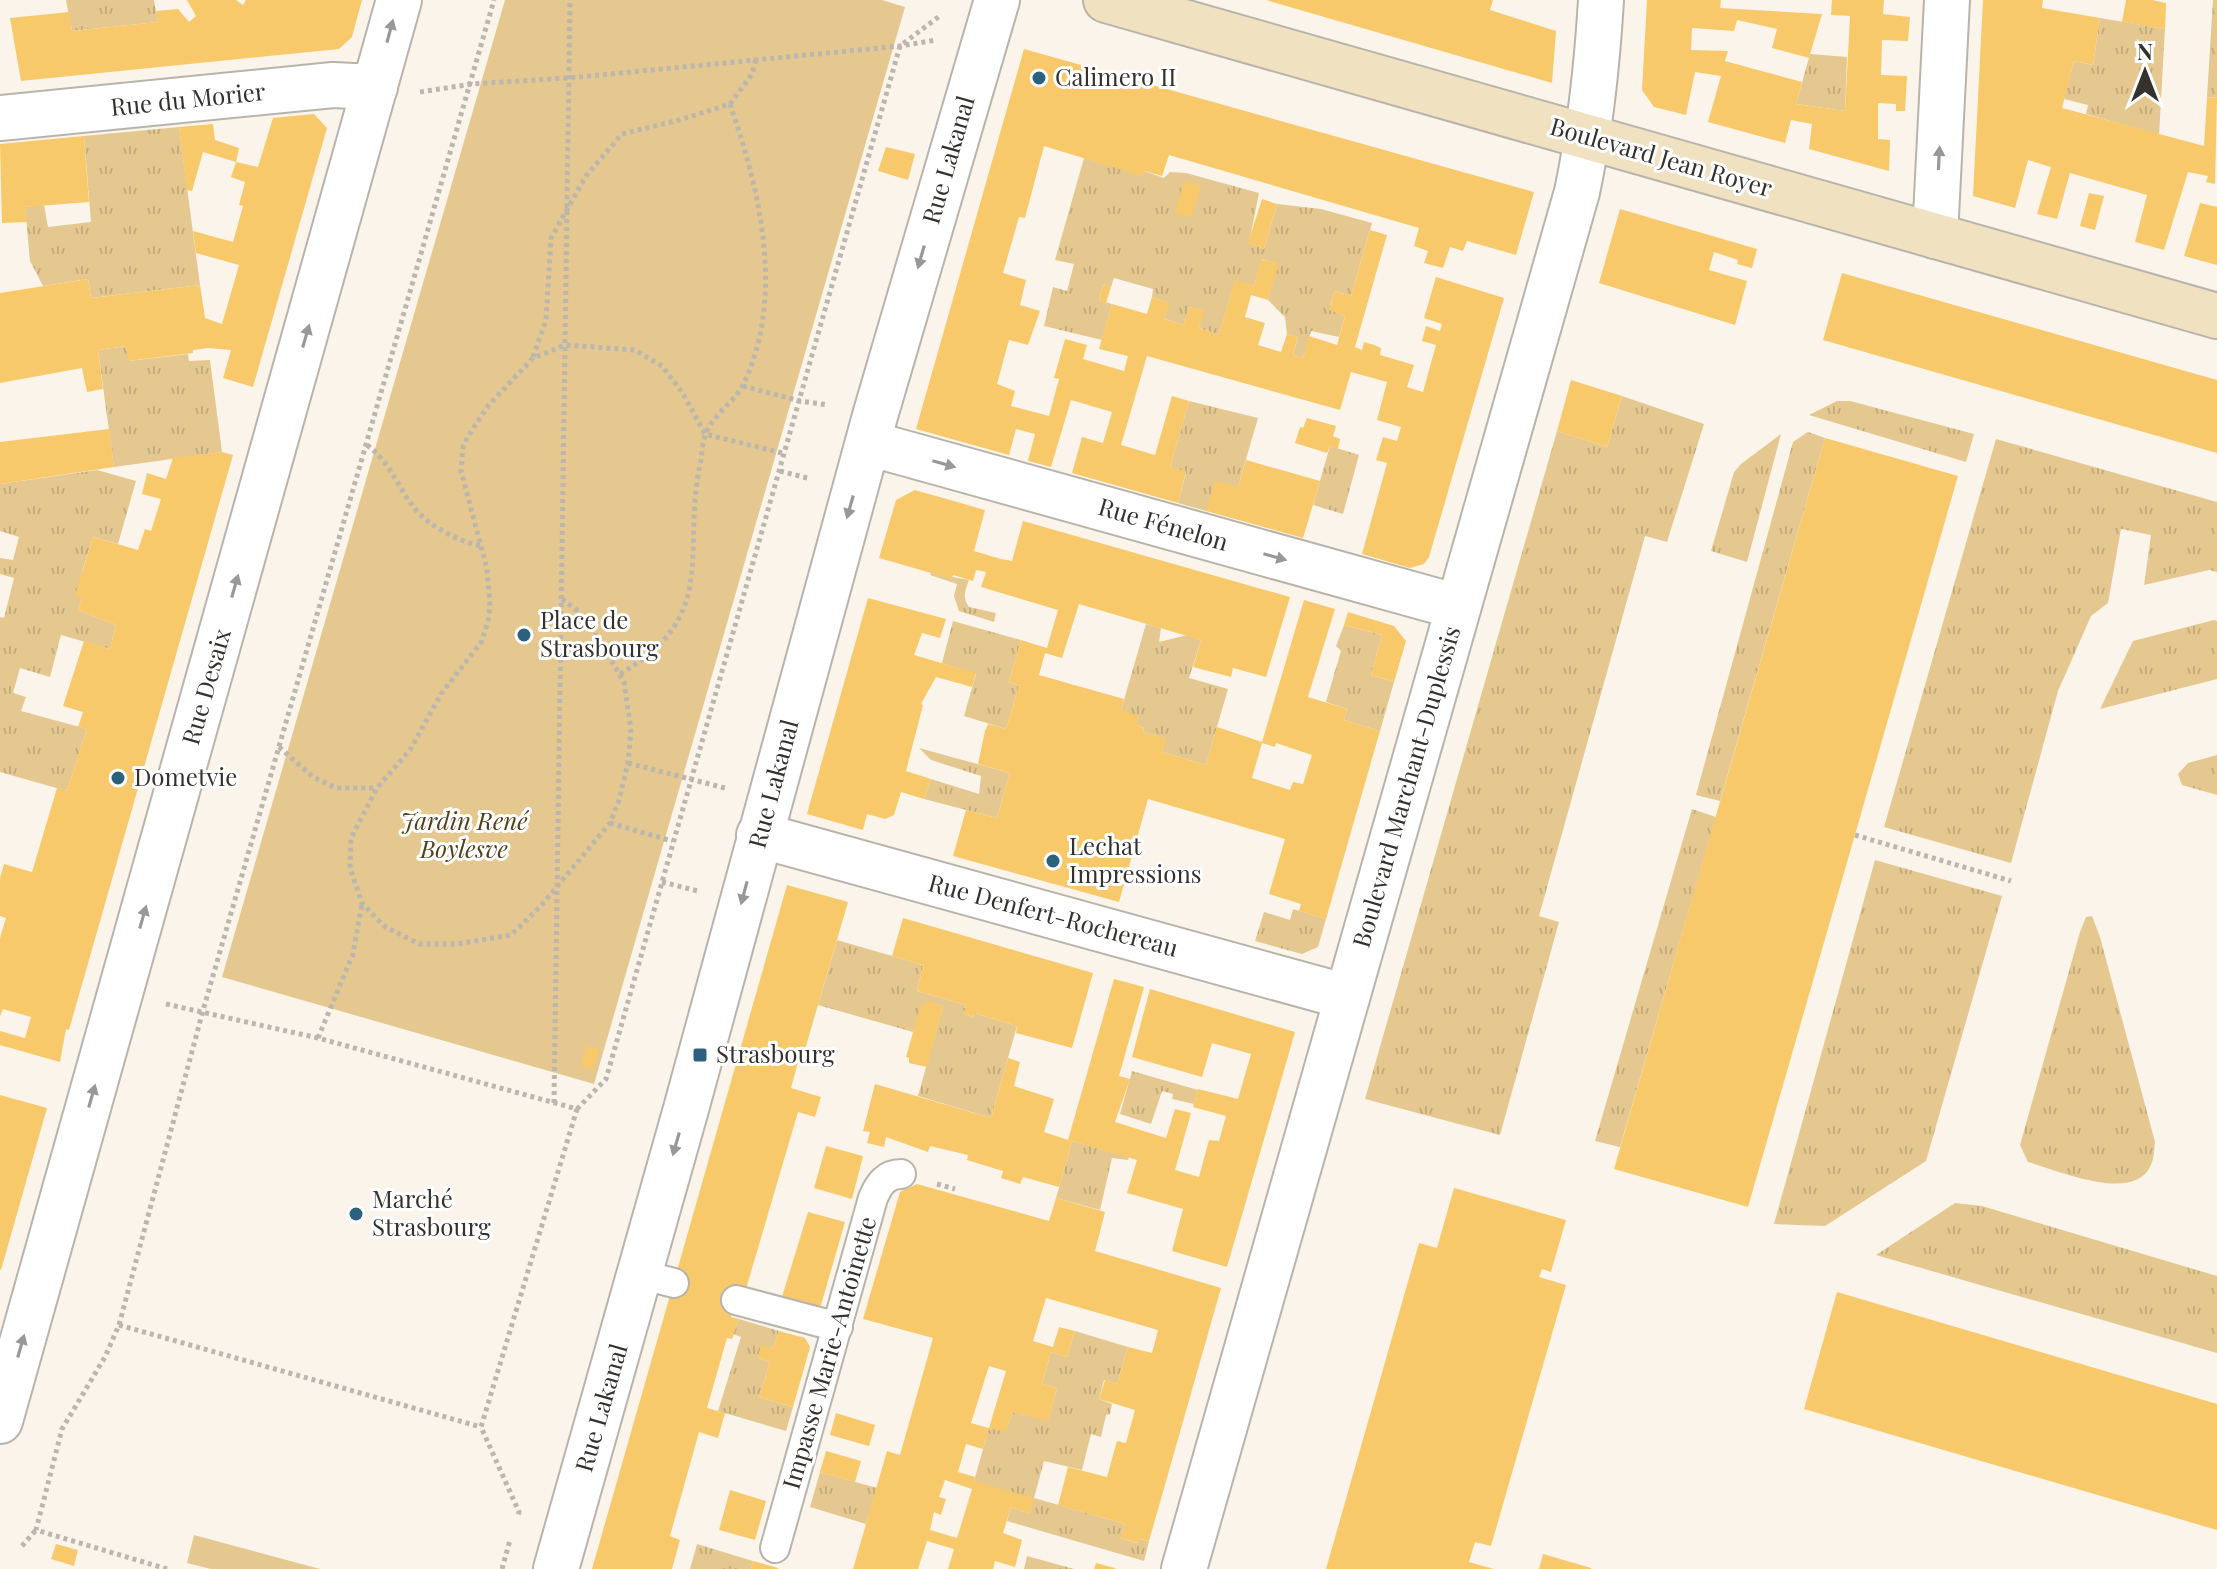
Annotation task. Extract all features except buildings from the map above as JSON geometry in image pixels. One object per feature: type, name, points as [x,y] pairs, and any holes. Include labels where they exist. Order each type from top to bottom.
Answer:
[{"type":"street","name":"Rue Desaix","points":[[0,1421],[396,90],[399,0]]},
{"type":"street","name":"Rue Lakanal","points":[[556,1569],[657,1279],[759,835],[868,443],[997,0]]},
{"type":"street","name":"Boulevard Jean Royer","points":[[1106,0],[2217,316]]},
{"type":"street","name":"Boulevard Marchant-Duplessis","points":[[1184,1569],[1577,192],[1597,82],[1601,0]]},
{"type":"street","points":[[1935,236],[1947,0]]},
{"type":"street","name":"Rue du Morier","points":[[0,118],[333,85],[396,90]]},
{"type":"street","name":"Rue Fénelon","points":[[868,443],[1458,607]]},
{"type":"street","name":"Rue Denfert-Rochereau","points":[[759,835],[1347,997]]},
{"type":"lane","name":"Impasse Marie-Antoinette","points":[[775,1548],[878,1185],[892,1174],[901,1174]]},
{"type":"lane","points":[[736,1300],[838,1327]]},
{"type":"path","points":[[22,1546],[36,1530],[62,1429],[105,1357],[119,1325],[202,1014],[494,0]]},
{"type":"path","points":[[554,1103],[570,0]]},
{"type":"path","points":[[502,1569],[519,1512],[481,1427],[577,1109],[606,1079],[900,46],[945,12]]},
{"type":"path","points":[[396,90],[569,78],[900,46],[948,38]]},
{"type":"path","points":[[562,599],[579,612],[624,682],[631,730],[628,763],[610,823],[558,887],[511,935],[457,944],[419,944],[384,926],[362,903],[350,868],[351,838],[377,788],[410,750],[441,694],[482,641],[490,606],[482,546],[461,471],[463,447],[474,424],[488,406],[533,358],[546,320],[551,238],[586,176],[622,134],[730,104],[752,74],[756,59]]},
{"type":"path","points":[[620,674],[643,661],[664,641],[686,601],[693,575],[693,512],[705,434],[743,386],[758,348],[766,310],[765,256],[744,145],[730,104]]},
{"type":"path","points":[[533,358],[565,345],[635,350],[662,366],[682,392],[705,434],[786,454]]},
{"type":"path","points":[[743,386],[800,401],[830,405]]},
{"type":"path","points":[[367,445],[382,457],[417,511],[462,542],[482,546]]},
{"type":"path","points":[[780,471],[815,481]]},
{"type":"path","points":[[279,747],[313,777],[336,788],[377,788]]},
{"type":"path","points":[[628,763],[729,789]]},
{"type":"path","points":[[610,823],[672,841]]},
{"type":"path","points":[[1855,835],[2011,881]]},
{"type":"path","points":[[662,882],[711,894]]},
{"type":"path","points":[[318,1038],[353,954],[362,903]]},
{"type":"path","points":[[162,1003],[318,1038],[577,1109]]},
{"type":"path","points":[[119,1325],[481,1427]]},
{"type":"path","points":[[36,1530],[167,1569]]},
{"type":"green space","points":[[66,0],[154,0],[158,22],[72,31]]},
{"type":"green space","name":"Jardin René Boylesve","points":[[505,0],[882,0],[905,7],[594,1084],[222,977]]},
{"type":"green space","points":[[2213,0],[2217,0],[2217,98],[2207,97]]},
{"type":"green space","points":[[2100,18],[2165,29],[2159,135],[2086,114],[2088,105],[2064,99],[2074,61],[2093,65]]},
{"type":"green space","points":[[1810,54],[1847,57],[1845,111],[1796,104]]},
{"type":"green space","points":[[179,127],[200,285],[91,298],[88,279],[43,286],[30,261],[25,207],[44,205],[48,227],[91,222],[84,136]]},
{"type":"green space","points":[[1084,158],[1142,175],[1144,171],[1164,178],[1170,172],[1186,173],[1259,193],[1249,243],[1264,249],[1277,204],[1321,209],[1372,223],[1351,296],[1335,291],[1329,309],[1345,316],[1339,337],[1311,331],[1303,358],[1293,355],[1298,337],[1287,334],[1285,317],[1268,300],[1278,264],[1262,259],[1254,286],[1235,281],[1219,335],[1199,328],[1203,311],[1189,307],[1184,325],[1164,319],[1169,303],[1152,297],[1153,289],[1114,278],[1111,287],[1103,284],[1099,300],[1112,304],[1102,340],[1044,326],[1053,287],[1067,291],[1074,264],[1055,260]]},
{"type":"green space","points":[[126,346],[129,361],[188,354],[189,361],[210,360],[222,452],[114,467],[98,350]]},
{"type":"green space","points":[[1622,396],[1704,424],[1667,542],[1645,536],[1539,916],[1559,922],[1500,1135],[1365,1099],[1557,431],[1607,447]]},
{"type":"green space","points":[[1189,401],[1258,418],[1238,487],[1206,511],[1178,503],[1186,472],[1170,467]]},
{"type":"green space","points":[[1837,401],[1850,401],[1974,434],[1966,462],[1809,415]]},
{"type":"green space","points":[[1808,432],[1825,438],[1720,801],[1696,795],[1793,442]]},
{"type":"green space","points":[[1781,434],[1747,562],[1711,551],[1734,472]]},
{"type":"green space","points":[[1996,439],[2217,502],[2217,572],[2209,570],[2144,585],[2151,535],[2121,529],[2108,603],[2091,616],[2058,691],[2011,863],[1884,827]]},
{"type":"green space","points":[[1330,446],[1359,455],[1343,514],[1313,505]]},
{"type":"green space","points":[[97,470],[136,481],[118,544],[93,537],[82,572],[82,598],[78,610],[116,625],[110,649],[61,635],[50,677],[20,668],[13,693],[26,697],[21,711],[87,729],[67,791],[0,772],[0,617],[4,618],[14,578],[0,574],[0,558],[13,560],[19,537],[0,531],[0,484]]},
{"type":"green space","points":[[931,573],[969,580],[965,600],[969,607],[996,613],[994,622],[959,611],[954,596],[957,584]]},
{"type":"green space","points":[[953,621],[1021,640],[1009,682],[1019,686],[1006,729],[964,716],[976,674],[942,663]]},
{"type":"green space","points":[[2217,621],[2217,679],[2100,709],[2133,641]]},
{"type":"green space","points":[[1146,624],[1161,628],[1159,642],[1187,635],[1201,640],[1189,678],[1228,689],[1206,765],[1162,752],[1165,738],[1143,732],[1144,728],[1121,710]]},
{"type":"green space","points":[[1344,625],[1382,635],[1371,675],[1394,682],[1380,731],[1344,720],[1347,709],[1326,702],[1341,651],[1336,646]]},
{"type":"green space","points":[[919,748],[1010,773],[997,818],[924,799],[931,779],[979,794],[981,776],[931,760]]},
{"type":"green space","points":[[2217,755],[2217,795],[2182,785],[2178,774],[2188,763]]},
{"type":"green space","points":[[1692,809],[1716,817],[1620,1147],[1595,1141]]},
{"type":"green space","points":[[1875,860],[2002,896],[1926,1161],[1825,1226],[1774,1224]]},
{"type":"green space","points":[[1293,909],[1326,919],[1318,947],[1302,954],[1255,941],[1264,912],[1290,920]]},
{"type":"green space","points":[[2092,916],[2155,1142],[2150,1167],[2141,1177],[2127,1183],[2093,1181],[2028,1162],[2020,1145],[2080,932],[2086,917]]},
{"type":"green space","points":[[837,940],[923,965],[917,991],[966,1005],[964,1014],[973,1017],[974,1013],[1017,1026],[991,1118],[918,1096],[943,1006],[927,1002],[913,1032],[818,1005]]},
{"type":"green space","points":[[1132,1071],[1198,1090],[1194,1104],[1172,1099],[1173,1094],[1162,1091],[1151,1124],[1120,1114]]},
{"type":"green space","points":[[1072,1141],[1129,1157],[1128,1160],[1112,1158],[1100,1210],[1056,1198]]},
{"type":"green space","points":[[1955,1203],[1982,1206],[2217,1276],[2217,1353],[1876,1255]]},
{"type":"green space","points":[[739,1319],[779,1331],[773,1348],[761,1346],[758,1358],[770,1362],[759,1397],[793,1407],[786,1431],[718,1411],[741,1337],[733,1334]]},
{"type":"green space","points":[[1075,1331],[1128,1347],[1117,1384],[1104,1380],[1099,1399],[1112,1404],[1110,1414],[1106,1415],[1101,1437],[1091,1434],[1082,1470],[1044,1461],[1034,1498],[1125,1524],[1121,1538],[1137,1543],[1139,1539],[1149,1541],[1144,1561],[1007,1521],[1011,1507],[1030,1514],[974,1481],[989,1428],[1006,1431],[1012,1412],[1048,1420],[1057,1388],[1042,1384],[1051,1352],[1067,1357]]},
{"type":"green space","points":[[820,1472],[877,1488],[866,1524],[810,1507]]},
{"type":"green space","points":[[194,1535],[320,1569],[211,1569],[187,1563]]},
{"type":"green space","points":[[697,1544],[753,1561],[751,1569],[690,1569]]},
{"type":"green space","points":[[1027,1556],[1074,1569],[1024,1569]]},
{"type":"place","name":"Calimero II","points":[[1039,78]]},
{"type":"place","name":"Place de Strasbourg","points":[[524,635]]},
{"type":"place","name":"Dometvie","points":[[118,778]]},
{"type":"place","name":"Lechat Impressions","points":[[1053,861]]},
{"type":"place","name":"Strasbourg","points":[[700,1055]]},
{"type":"place","name":"Marché Strasbourg","points":[[356,1214]]}]
